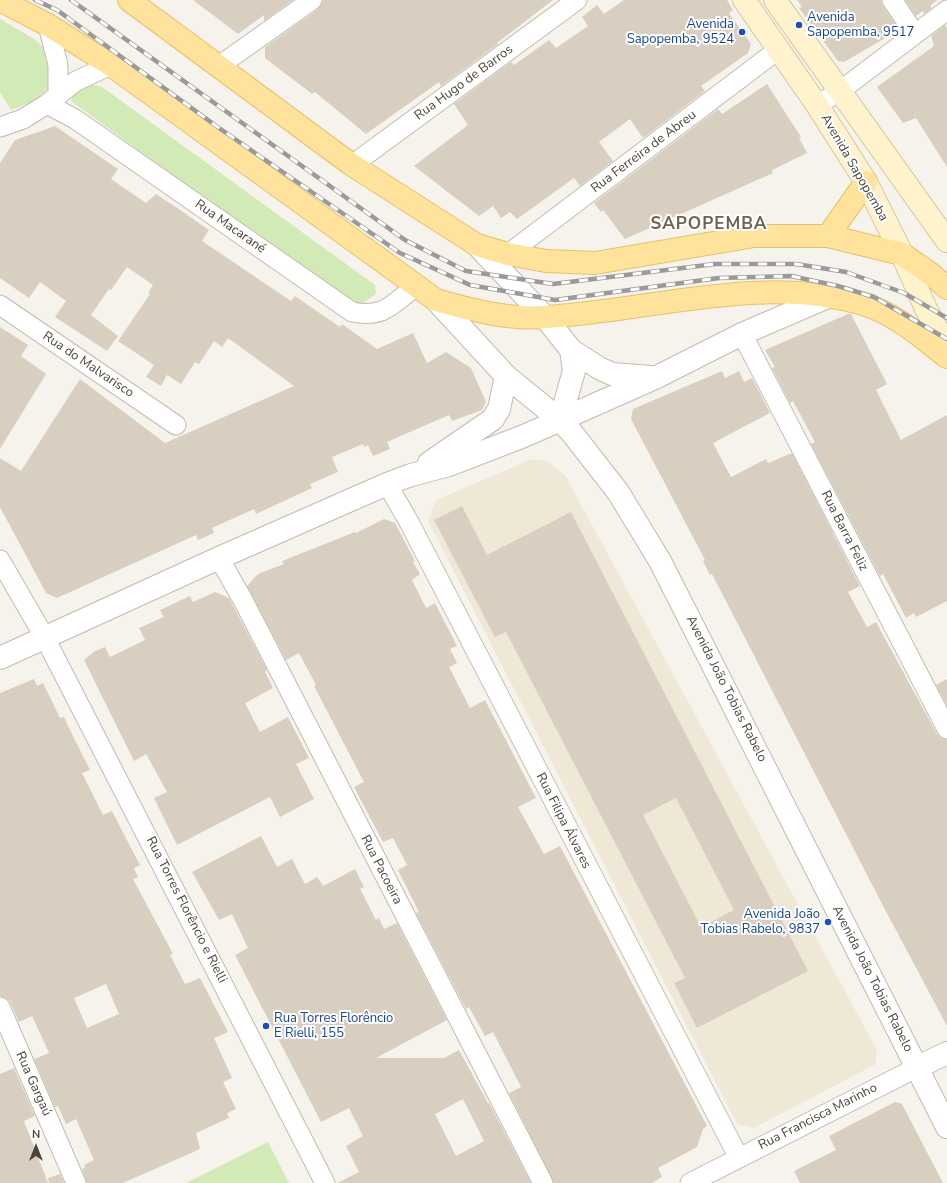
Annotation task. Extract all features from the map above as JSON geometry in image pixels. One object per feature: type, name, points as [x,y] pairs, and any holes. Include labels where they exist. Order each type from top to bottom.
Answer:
[{"type":"main road","points":[[0,0],[48,25],[111,65],[436,300],[480,312],[544,317],[771,292],[830,296],[868,306],[903,324],[947,357]]},
{"type":"main road","points":[[129,0],[352,165],[477,245],[508,254],[546,261],[595,263],[754,236],[828,236],[902,254],[931,274],[947,288]]},
{"type":"main road","name":"Avenida Sapopemba","points":[[744,0],[817,104],[866,182],[902,254],[926,309],[947,347]]},
{"type":"main road","points":[[775,0],[947,241]]},
{"type":"main road","points":[[828,236],[866,182]]},
{"type":"street","points":[[219,66],[312,0]]},
{"type":"street","name":"Rua Hugo de Barros","points":[[352,165],[577,0]]},
{"type":"street","points":[[892,0],[915,34]]},
{"type":"street","points":[[817,104],[840,91],[947,10]]},
{"type":"street","points":[[48,25],[58,65],[52,99]]},
{"type":"street","name":"Rua Ferreira de Abreu","points":[[508,254],[779,49]]},
{"type":"street","points":[[0,127],[24,119],[76,81],[111,65]]},
{"type":"street","name":"Rua Macarané","points":[[52,99],[82,124],[352,312],[368,315],[382,312],[415,286]]},
{"type":"street","points":[[477,245],[544,317],[571,350],[599,368],[612,374],[655,378]]},
{"type":"street","points":[[0,658],[219,558],[387,484],[411,475],[449,465],[560,420],[655,378],[742,334],[830,296]]},
{"type":"street","name":"Avenida João Tobias Rabelo","points":[[436,300],[506,376],[560,420],[618,492],[660,561],[947,1127]]},
{"type":"street","name":"Rua do Malvarisco","points":[[0,305],[176,425]]},
{"type":"street","name":"Rua Barra Feliz","points":[[742,334],[947,729]]},
{"type":"street","points":[[560,420],[574,371],[571,350]]},
{"type":"street","points":[[411,475],[493,419],[502,402],[506,376]]},
{"type":"street","name":"Rua Filipa Álvares","points":[[387,484],[409,522],[739,1158]]},
{"type":"street","name":"Rua Pacoeira","points":[[219,558],[248,609],[543,1183]]},
{"type":"street","name":"Rua Torres Florêncio e Rielli","points":[[0,560],[45,638],[325,1183]]},
{"type":"street","name":"Rua Gargaú","points":[[0,1007],[76,1183]]},
{"type":"street","name":"Rua Francisca Marinho","points":[[690,1183],[947,1053]]},
{"type":"shaded area","points":[[532,459],[546,461],[565,475],[877,1050],[876,1064],[754,1128],[737,1124],[428,521],[436,500]]},
{"type":"green space","points":[[0,19],[34,39],[49,52],[50,87],[34,101],[11,110],[0,92]]},
{"type":"green space","points":[[87,83],[102,87],[375,285],[376,294],[363,303],[352,306],[71,101],[73,94]]},
{"type":"green space","points":[[268,1142],[289,1183],[186,1183]]},
{"type":"building","points":[[193,0],[293,0],[264,21],[264,15],[238,34]]},
{"type":"building","points":[[323,0],[553,0],[497,43],[498,44],[441,86],[439,82],[366,134],[315,92],[312,94],[265,58],[265,47],[318,9]]},
{"type":"building","points":[[624,0],[727,0],[733,10],[729,13],[751,44],[748,53],[701,86],[705,91],[643,138],[630,119],[599,142],[613,161],[580,186],[574,178],[517,219],[510,212],[501,218],[493,206],[479,216],[414,166],[468,125],[454,104],[511,62],[514,65],[549,40],[556,48],[588,26],[582,17],[597,5],[604,14]]},
{"type":"building","points":[[797,0],[881,0],[883,6],[899,30],[844,62],[838,61],[799,8],[802,7]]},
{"type":"building","points":[[905,0],[937,0],[930,6],[932,8],[924,14],[923,11],[916,16]]},
{"type":"building","points":[[945,25],[947,28],[947,167],[916,118],[903,123],[877,87],[934,46],[931,36]]},
{"type":"building","points":[[767,84],[801,137],[799,138],[807,153],[772,170],[773,173],[625,239],[603,210],[601,212],[594,203],[718,109],[722,114]]},
{"type":"building","points":[[55,126],[118,169],[111,179],[146,203],[156,194],[183,212],[209,230],[202,241],[291,301],[295,296],[340,327],[342,324],[377,349],[413,333],[427,363],[446,352],[471,368],[486,402],[482,410],[452,421],[449,415],[387,442],[390,449],[373,456],[368,445],[364,447],[363,444],[332,457],[338,472],[310,484],[312,488],[256,514],[254,509],[212,528],[214,533],[198,540],[196,535],[57,598],[46,593],[0,507],[0,458],[21,471],[80,379],[165,443],[294,386],[228,338],[222,347],[214,341],[199,364],[195,362],[181,384],[167,375],[161,386],[146,377],[154,365],[118,341],[150,294],[148,293],[153,285],[127,267],[91,315],[118,336],[107,351],[55,317],[66,301],[40,282],[29,298],[0,278],[0,163],[15,140]]},
{"type":"building","points":[[851,314],[887,384],[876,390],[901,440],[947,415],[947,601],[916,617],[914,613],[906,618],[883,574],[880,576],[811,444],[815,442],[793,401],[790,403],[772,368],[775,367],[765,350]]},
{"type":"building","points":[[0,327],[28,345],[21,356],[46,374],[0,449]]},
{"type":"building","points":[[722,371],[725,378],[739,371],[744,382],[752,378],[770,413],[713,443],[731,477],[766,459],[768,463],[792,453],[860,586],[848,592],[867,627],[876,622],[937,734],[941,738],[947,740],[947,1026],[880,900],[712,574],[710,575],[703,561],[705,560],[631,419],[633,409]]},
{"type":"building","points":[[462,506],[487,555],[571,512],[808,971],[697,1028],[674,983],[685,978],[506,632],[495,637],[434,520]],"holes":[[[676,798],[734,910],[701,927],[643,815]]]},
{"type":"building","points":[[384,519],[395,523],[415,561],[413,562],[420,574],[412,580],[426,608],[435,603],[457,646],[450,649],[457,663],[449,667],[470,708],[485,700],[536,798],[518,807],[544,854],[560,846],[707,1126],[703,1129],[697,1147],[658,1168],[662,1177],[652,1183],[554,1183],[509,1093],[521,1087],[493,1032],[485,1036],[469,1007],[466,1009],[416,913],[419,912],[398,870],[407,865],[393,838],[383,842],[354,787],[364,782],[314,686],[316,685],[299,653],[286,660],[247,586],[258,574],[284,564],[282,561],[355,532],[356,533]]},
{"type":"building","points":[[215,592],[229,598],[267,670],[265,672],[273,688],[245,703],[260,732],[288,717],[309,758],[296,764],[314,799],[280,817],[270,797],[177,845],[154,798],[167,792],[146,754],[134,761],[84,660],[95,651],[105,647],[110,657],[145,640],[139,628],[164,617],[160,610],[190,596],[193,602]]},
{"type":"building","points":[[34,679],[37,686],[43,683],[60,718],[64,717],[90,770],[82,773],[103,815],[112,811],[140,865],[134,868],[138,877],[133,879],[173,954],[170,955],[185,984],[200,978],[228,1032],[214,1038],[232,1078],[223,1082],[236,1109],[227,1113],[229,1118],[196,1133],[200,1149],[123,1183],[87,1183],[82,1169],[85,1168],[84,1165],[94,1160],[76,1119],[66,1124],[58,1106],[55,1107],[34,1059],[49,1053],[32,1016],[19,1022],[10,1002],[6,998],[0,996],[0,693]],"holes":[[[106,984],[119,1014],[87,1028],[74,998]]]},
{"type":"building","points":[[947,679],[947,705],[936,685]]},
{"type":"building","points":[[261,836],[277,867],[292,859],[305,884],[317,877],[323,886],[355,869],[364,887],[360,889],[376,920],[379,918],[384,929],[397,923],[447,1020],[376,1058],[444,1058],[459,1050],[531,1183],[337,1183],[359,1172],[346,1146],[363,1136],[349,1108],[321,1122],[235,955],[248,948],[232,914],[219,920],[192,872]],"holes":[[[463,1099],[484,1141],[456,1156],[435,1114]]]},
{"type":"building","points":[[14,1068],[35,1116],[24,1121],[48,1183],[0,1183],[0,1074]]},
{"type":"building","points":[[895,1102],[902,1104],[943,1183],[800,1183],[794,1171],[836,1150],[829,1136]]},
{"type":"building","points":[[60,1174],[64,1183],[49,1183],[48,1178]]},
{"type":"railway","points":[[35,0],[57,10],[219,128],[400,253],[470,285],[555,300],[719,278],[791,276],[838,286],[874,297],[947,339]]},
{"type":"railway","points":[[71,0],[405,240],[466,271],[553,284],[715,264],[796,264],[846,272],[904,293],[947,318]]},
{"type":"place","name":"Avenida Sapopemba, 9517","points":[[799,25]]},
{"type":"place","name":"Avenida Sapopemba, 9524","points":[[742,32]]},
{"type":"place","name":"Avenida João Tobias Rabelo, 9837","points":[[828,922]]},
{"type":"place","name":"Rua Torres Florêncio E Rielli, 155","points":[[266,1026]]},
{"type":"district","name":"SAPOPEMBA","points":[[709,225]]}]
